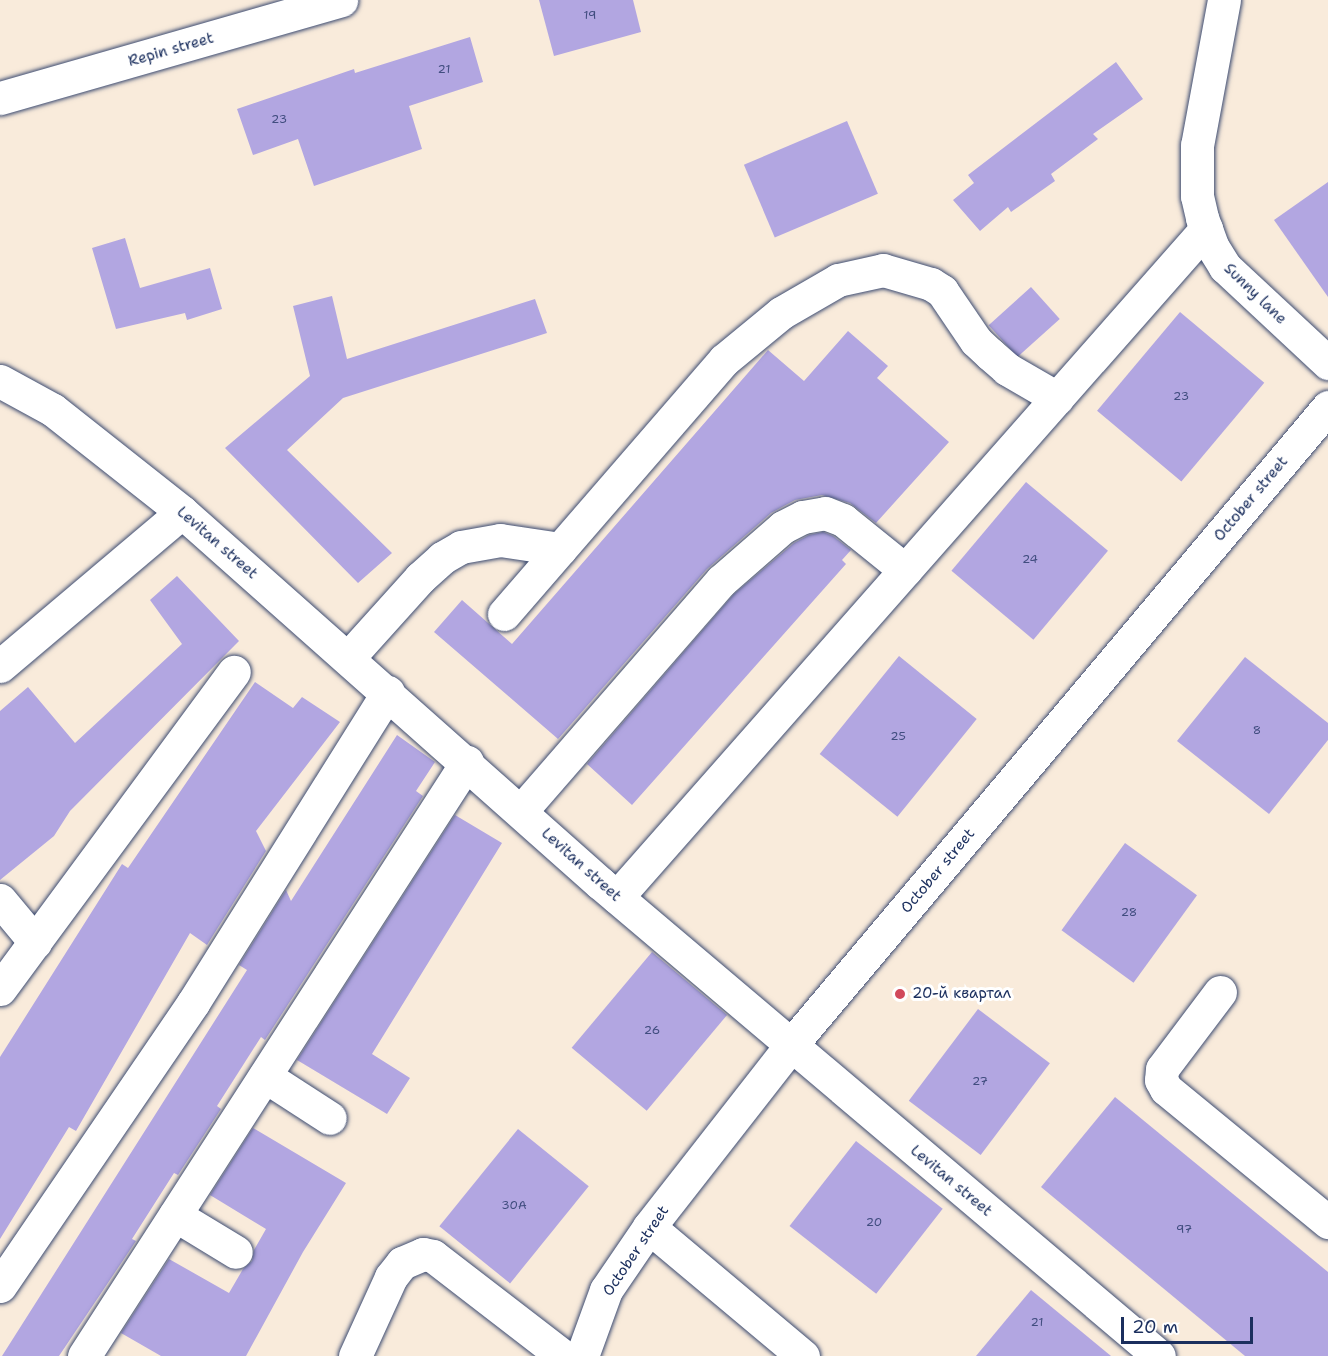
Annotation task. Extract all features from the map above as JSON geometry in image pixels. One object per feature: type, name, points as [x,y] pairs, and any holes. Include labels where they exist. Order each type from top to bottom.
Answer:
[{"type":"street","name":"Repin street","points":[[0,98],[281,9],[341,0]]},
{"type":"street","name":"Sunny lane","points":[[1224,0],[1197,145],[1197,196],[1206,229],[1225,267],[1328,363]]},
{"type":"street","points":[[617,897],[1206,229]]},
{"type":"street","points":[[504,614],[724,360],[781,313],[838,280],[883,270],[931,284],[942,291],[976,341],[990,354],[1007,369],[1057,398]]},
{"type":"street","name":"Levitan street","points":[[0,381],[53,410],[182,512],[617,897],[1159,1356]]},
{"type":"street","name":"October street","points":[[582,1356],[606,1290],[649,1227],[791,1045],[1328,407]]},
{"type":"street","points":[[0,666],[182,512]]},
{"type":"street","points":[[521,811],[721,581],[783,527],[803,517],[825,513],[843,520],[905,570]]},
{"type":"street","points":[[348,658],[420,578],[442,558],[461,547],[500,540],[560,549]]},
{"type":"street","points":[[0,989],[234,672]]},
{"type":"street","points":[[0,1286],[193,1003],[388,692]]},
{"type":"street","points":[[91,1354],[175,1215],[467,762]]},
{"type":"street","points":[[0,900],[35,942]]},
{"type":"street","points":[[1221,992],[1162,1068],[1161,1080],[1166,1089],[1328,1222]]},
{"type":"street","points":[[265,1076],[330,1118]]},
{"type":"street","points":[[175,1215],[236,1252]]},
{"type":"street","points":[[649,1227],[803,1356]]},
{"type":"street","points":[[355,1356],[391,1276],[402,1263],[423,1254],[433,1256],[563,1356]]},
{"type":"building","points":[[539,0],[633,0],[641,32],[554,56]]},
{"type":"building","points":[[470,37],[483,82],[409,106],[422,149],[314,186],[298,139],[253,155],[237,109],[354,69],[355,73]]},
{"type":"building","points":[[1116,62],[1143,99],[1093,134],[1098,139],[1051,174],[1055,181],[1011,212],[1008,207],[980,231],[953,200],[974,183],[968,175]]},
{"type":"building","points":[[847,121],[878,194],[775,237],[744,165]]},
{"type":"building","points":[[1328,182],[1328,297],[1274,220]]},
{"type":"building","points":[[125,238],[140,288],[210,268],[222,309],[187,320],[185,313],[116,329],[92,248]]},
{"type":"building","points":[[1031,287],[1060,319],[1017,357],[989,325]]},
{"type":"building","points":[[332,296],[347,359],[535,299],[547,333],[343,398],[287,450],[392,553],[358,583],[225,448],[310,376],[293,306]]},
{"type":"building","points":[[1180,312],[1264,383],[1181,482],[1097,411]]},
{"type":"building","points":[[848,331],[888,366],[877,378],[949,442],[876,523],[850,503],[822,495],[795,500],[771,513],[707,569],[558,739],[434,632],[462,600],[512,644],[768,350],[804,381]]},
{"type":"building","points":[[1026,482],[1108,551],[1033,640],[951,571]]},
{"type":"building","points":[[823,532],[833,536],[851,550],[842,560],[846,564],[632,805],[587,764],[734,594],[794,543],[809,535]]},
{"type":"building","points":[[177,576],[239,641],[70,811],[54,836],[0,880],[0,711],[28,687],[75,743],[182,644],[150,600]]},
{"type":"building","points":[[899,656],[977,719],[897,817],[820,754]]},
{"type":"building","points":[[1245,657],[1328,723],[1328,740],[1269,814],[1177,741]]},
{"type":"building","points":[[255,682],[293,708],[302,697],[340,722],[256,831],[266,851],[207,945],[190,933],[76,1131],[69,1127],[0,1239],[0,1057],[122,864],[128,868]]},
{"type":"building","points":[[397,735],[435,762],[416,791],[423,796],[265,1040],[261,1037],[217,1106],[221,1109],[178,1175],[174,1173],[132,1239],[136,1241],[59,1356],[2,1356],[247,970],[239,965],[286,890],[291,901]]},
{"type":"building","points":[[455,815],[502,843],[372,1054],[410,1078],[387,1114],[297,1060]]},
{"type":"building","points":[[1125,843],[1197,895],[1134,983],[1062,930]]},
{"type":"building","points":[[652,952],[727,1015],[647,1111],[572,1048]]},
{"type":"building","points":[[978,1009],[1050,1063],[981,1155],[909,1101]]},
{"type":"building","points":[[1115,1097],[1328,1272],[1328,1356],[1245,1356],[1041,1187]]},
{"type":"building","points":[[253,1128],[346,1183],[303,1252],[246,1356],[161,1356],[121,1333],[169,1259],[229,1293],[243,1269],[252,1261],[254,1250],[266,1229],[210,1195]]},
{"type":"building","points":[[518,1129],[589,1186],[510,1283],[439,1226]]},
{"type":"building","points":[[856,1141],[943,1209],[876,1294],[790,1226]]},
{"type":"building","points":[[1031,1290],[1111,1356],[976,1356]]},
{"type":"place","name":"20-й квартал","points":[[900,994]]}]
